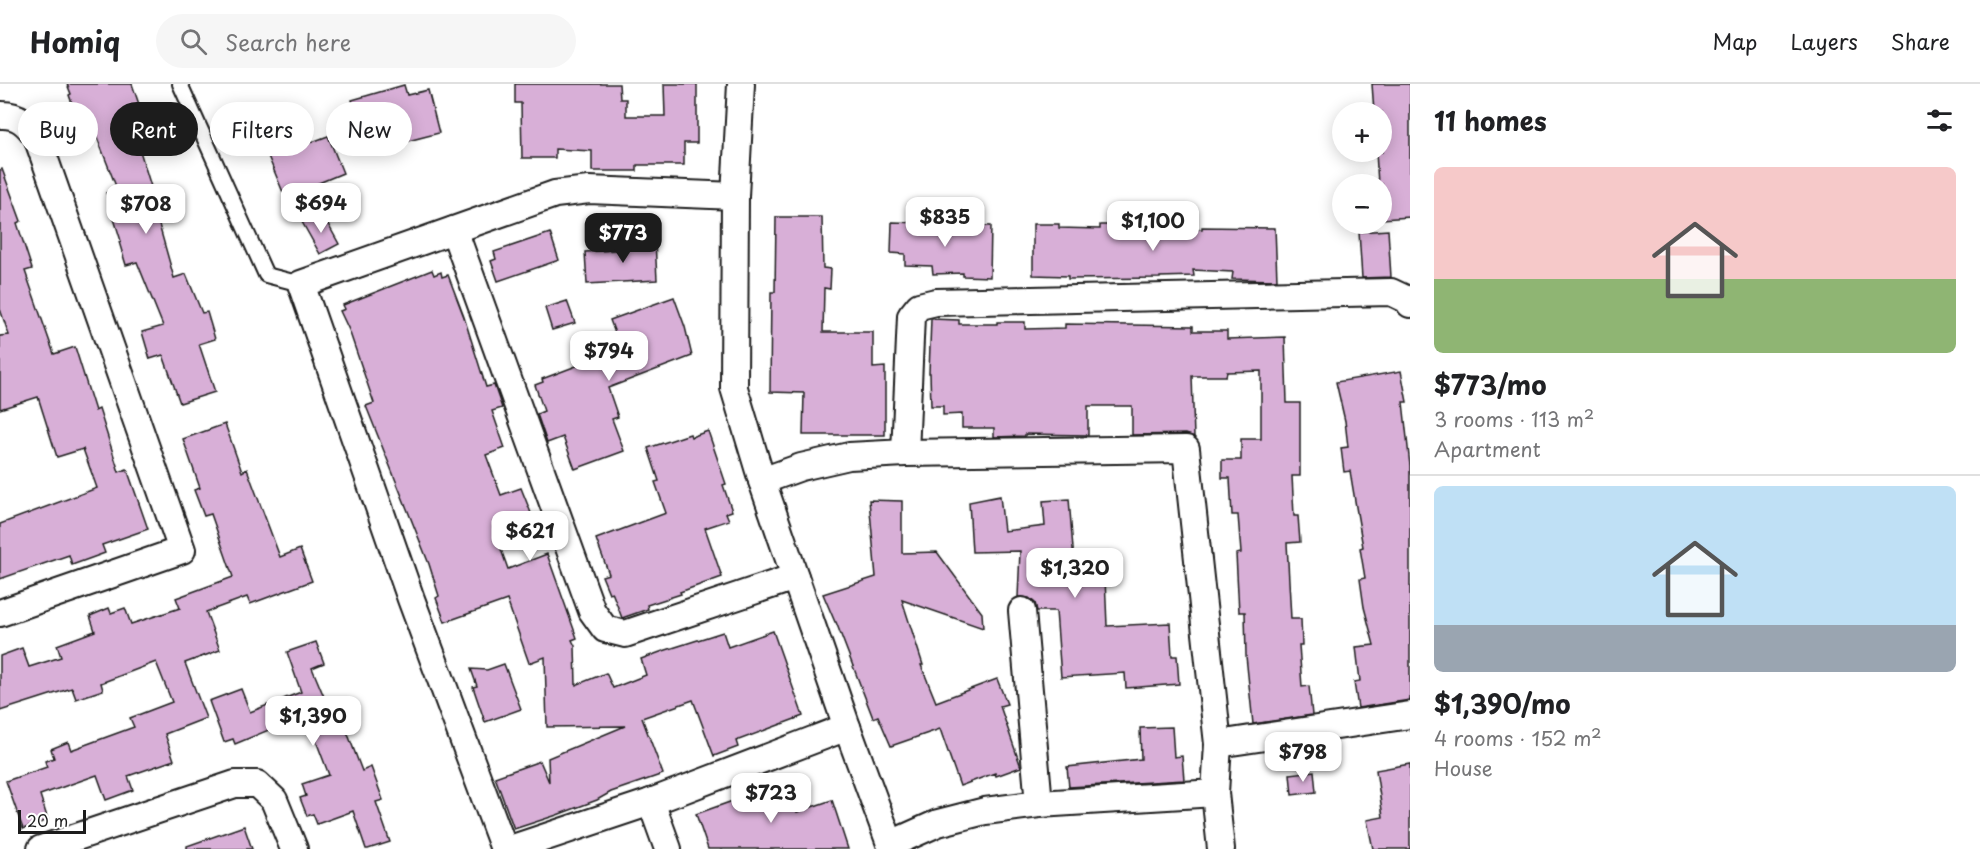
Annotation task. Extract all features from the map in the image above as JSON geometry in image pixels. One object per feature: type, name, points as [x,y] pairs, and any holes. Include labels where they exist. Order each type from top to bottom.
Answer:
[{"type":"street","points":[[741,84],[735,196],[734,388],[762,481],[795,577],[847,727],[892,846],[947,821],[985,811],[1039,804],[1215,793]]},
{"type":"street","points":[[0,115],[10,114],[26,122],[37,136],[182,550],[0,613]]},
{"type":"street","points":[[504,849],[411,599],[301,284],[555,194],[589,190],[735,196]]},
{"type":"street","points":[[454,230],[592,612],[605,629],[625,634],[795,577]]},
{"type":"street","points":[[905,453],[911,316],[919,306],[936,302],[1391,292],[1408,300],[1410,304]]},
{"type":"street","points":[[762,481],[801,467],[849,456],[905,453],[1186,450],[1218,744],[1215,793],[1221,849]]},
{"type":"street","points":[[1022,611],[1039,804]]},
{"type":"street","points":[[1218,744],[1410,716]]},
{"type":"street","points":[[510,849],[651,802],[847,727]]},
{"type":"street","points":[[43,849],[235,784],[258,784],[274,800],[294,849]]},
{"type":"street","points":[[651,802],[668,849]]},
{"type":"lane","points":[[180,84],[266,275],[301,284]]},
{"type":"building","points":[[67,84],[132,84],[138,102],[110,102],[110,156],[142,156],[157,206],[154,207],[174,278],[186,274],[202,313],[207,312],[215,339],[199,344],[215,392],[180,403],[163,355],[150,359],[142,332],[163,326],[137,262],[126,265],[119,242],[121,241],[106,193],[117,189],[98,140],[98,102],[72,102],[69,95],[71,94]]},
{"type":"building","points":[[515,84],[619,84],[620,99],[626,99],[626,116],[665,116],[664,84],[697,84],[697,143],[684,143],[684,165],[637,165],[637,171],[592,171],[592,151],[555,149],[555,158],[522,158],[521,103],[515,103]]},
{"type":"building","points":[[1372,84],[1410,84],[1410,217],[1392,218],[1392,174],[1377,174],[1377,162],[1392,162],[1392,102],[1373,102]]},
{"type":"building","points":[[404,85],[407,95],[428,90],[439,133],[412,140],[412,102],[353,102],[352,100]]},
{"type":"building","points":[[326,137],[326,156],[336,156],[343,173],[285,197],[268,156],[314,156],[314,141]]},
{"type":"building","points":[[2,169],[21,221],[17,223],[32,269],[25,271],[54,354],[75,347],[95,411],[99,409],[119,472],[127,469],[148,529],[102,545],[105,553],[72,565],[69,555],[0,579],[0,524],[97,488],[83,449],[57,457],[38,397],[0,409],[0,336],[9,335],[0,309],[0,170]]},
{"type":"building","points":[[323,215],[339,244],[320,254],[302,222]]},
{"type":"building","points":[[776,217],[822,217],[823,268],[831,269],[830,289],[824,288],[823,332],[873,332],[873,368],[885,367],[885,435],[803,435],[804,393],[770,392],[771,292],[775,292]]},
{"type":"building","points":[[892,222],[924,223],[923,231],[964,230],[964,225],[991,226],[990,277],[963,276],[963,273],[933,274],[932,266],[905,265],[905,254],[891,253]]},
{"type":"building","points":[[1033,224],[1059,224],[1059,228],[1100,229],[1100,225],[1127,225],[1127,228],[1160,228],[1160,230],[1202,229],[1202,227],[1275,228],[1277,280],[1232,279],[1233,272],[1193,270],[1194,276],[1160,278],[1068,279],[1068,276],[1033,275]]},
{"type":"building","points":[[550,233],[559,260],[498,281],[491,261],[496,259],[494,252]]},
{"type":"building","points":[[1359,234],[1388,234],[1391,277],[1362,278]]},
{"type":"building","points":[[655,241],[657,280],[587,284],[585,252],[631,249],[631,242]]},
{"type":"building","points":[[432,270],[434,275],[441,272],[442,277],[448,275],[486,387],[494,385],[502,408],[492,411],[505,448],[486,455],[501,495],[521,488],[531,513],[493,527],[508,569],[547,554],[577,638],[572,640],[575,646],[576,685],[606,673],[613,688],[646,675],[641,659],[663,651],[723,632],[728,647],[773,631],[803,716],[736,741],[738,747],[714,756],[693,700],[642,718],[663,774],[514,829],[495,777],[540,761],[549,782],[548,758],[625,726],[547,727],[545,657],[529,663],[507,600],[445,622],[436,598],[439,596],[429,564],[366,406],[374,403],[349,330],[340,311],[345,309],[343,305]]},
{"type":"building","points":[[674,297],[692,356],[608,388],[618,417],[612,419],[624,451],[575,469],[563,437],[547,443],[537,414],[544,411],[535,385],[543,382],[542,379],[621,349],[610,320]]},
{"type":"building","points":[[567,301],[575,323],[552,330],[545,308]]},
{"type":"building","points":[[931,319],[959,320],[959,324],[1025,322],[1025,329],[1065,328],[1065,324],[1193,326],[1193,331],[1227,331],[1227,339],[1285,337],[1287,403],[1300,403],[1300,476],[1292,476],[1294,516],[1298,516],[1300,542],[1287,543],[1291,619],[1301,619],[1302,645],[1299,645],[1302,687],[1309,686],[1312,715],[1253,724],[1246,656],[1245,612],[1239,612],[1236,554],[1241,553],[1238,515],[1232,515],[1230,478],[1222,478],[1222,460],[1241,460],[1241,439],[1261,439],[1261,371],[1227,372],[1226,376],[1192,376],[1194,437],[1186,434],[1132,435],[1132,406],[1088,406],[1088,435],[1025,434],[1025,436],[994,437],[994,428],[962,428],[962,414],[943,415],[943,406],[931,406],[929,373]]},
{"type":"building","points":[[1401,371],[1407,402],[1403,402],[1410,466],[1410,700],[1358,708],[1354,682],[1360,681],[1356,647],[1374,645],[1364,607],[1360,579],[1365,578],[1360,548],[1363,547],[1350,471],[1344,472],[1341,448],[1348,447],[1336,382]]},
{"type":"building","points":[[225,424],[242,472],[247,469],[280,557],[300,549],[312,581],[250,604],[247,597],[206,612],[220,650],[185,663],[206,718],[165,734],[174,760],[128,776],[133,790],[106,800],[97,775],[40,795],[48,820],[23,829],[6,781],[47,767],[45,761],[54,758],[51,749],[68,742],[71,750],[134,727],[130,718],[172,702],[156,662],[101,683],[103,690],[76,699],[72,688],[0,711],[0,656],[22,648],[29,667],[61,657],[57,645],[95,631],[90,616],[109,608],[111,613],[125,608],[131,624],[180,608],[176,598],[233,577],[211,514],[204,516],[194,490],[200,488],[183,439]]},
{"type":"building","points":[[708,431],[726,484],[723,485],[732,511],[726,513],[729,520],[705,528],[722,577],[647,605],[648,609],[622,618],[612,592],[609,593],[602,576],[609,574],[596,539],[666,513],[655,482],[659,481],[648,448],[690,434],[691,437]]},
{"type":"building","points":[[1000,496],[1004,531],[1045,526],[1043,501],[1069,499],[1074,561],[1092,562],[1073,580],[1105,578],[1107,626],[1170,623],[1172,656],[1177,656],[1179,684],[1126,688],[1125,673],[1061,677],[1056,611],[1037,611],[1035,603],[1029,598],[1018,597],[1020,551],[972,552],[969,502]]},
{"type":"building","points":[[869,500],[902,501],[902,553],[937,552],[982,613],[983,628],[902,600],[923,665],[921,665],[936,702],[997,679],[1007,704],[1000,706],[1021,767],[996,776],[995,773],[960,786],[940,729],[891,746],[878,716],[873,718],[823,594],[876,577]]},
{"type":"building","points":[[316,642],[324,663],[312,668],[330,711],[338,708],[362,771],[371,767],[383,800],[376,802],[390,842],[368,849],[366,849],[353,811],[317,824],[313,814],[307,816],[300,798],[306,796],[302,784],[329,775],[310,725],[304,728],[300,717],[235,744],[233,739],[224,742],[209,701],[241,689],[250,712],[301,692],[287,652]]},
{"type":"building","points":[[504,664],[521,709],[485,722],[473,687],[477,686],[471,669],[487,670]]},
{"type":"building","points":[[1172,727],[1174,757],[1182,756],[1184,780],[1069,787],[1067,767],[1141,759],[1140,728]]},
{"type":"building","points":[[1410,764],[1410,849],[1373,849],[1367,820],[1383,817],[1376,770]]},
{"type":"building","points":[[1314,771],[1316,792],[1292,795],[1290,774]]},
{"type":"building","points":[[786,782],[797,812],[832,800],[848,849],[708,849],[696,814]]},
{"type":"building","points":[[244,826],[252,849],[187,849],[187,846]]}]
